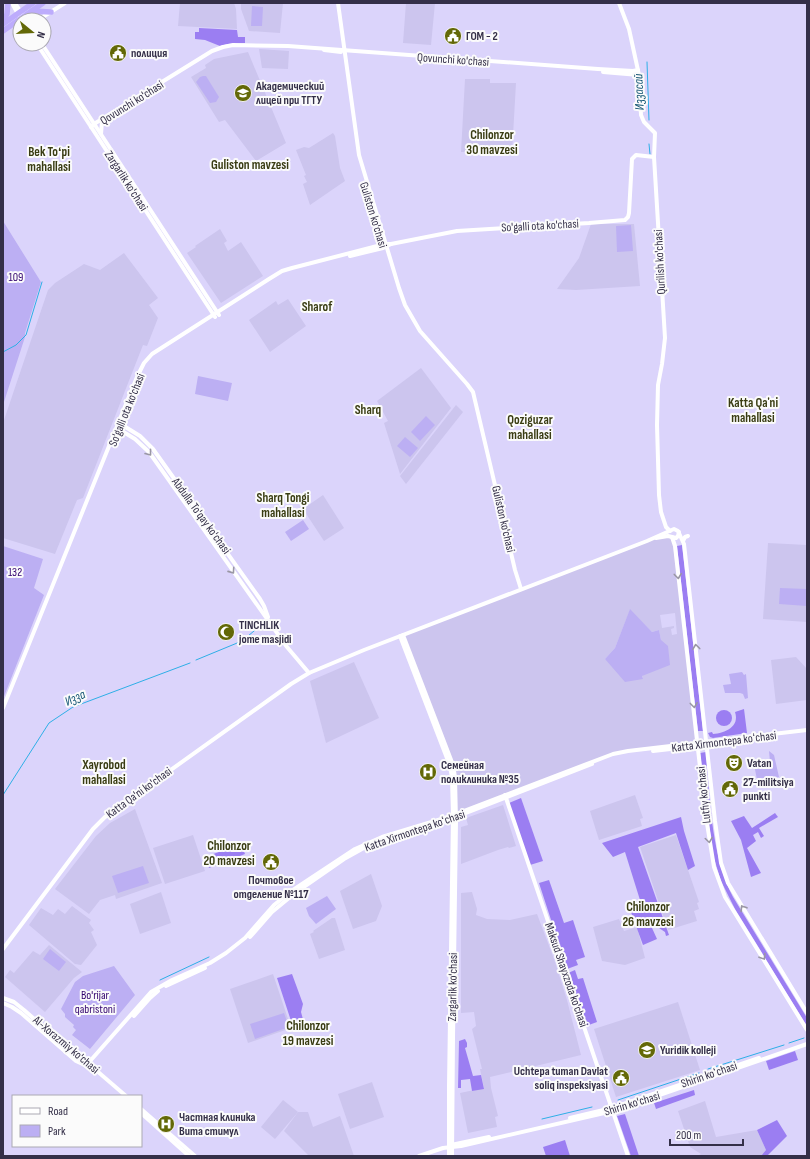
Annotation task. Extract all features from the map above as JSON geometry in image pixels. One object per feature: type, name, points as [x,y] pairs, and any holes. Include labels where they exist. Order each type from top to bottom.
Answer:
[{"type":"highway","points":[[3,23],[7,14],[8,3]]},
{"type":"highway","points":[[26,12],[33,3]]},
{"type":"highway","points":[[31,11],[44,3]]},
{"type":"highway","points":[[31,11],[51,12]]},
{"type":"highway","points":[[3,31],[12,24]]},
{"type":"main road","points":[[13,3],[19,12]]},
{"type":"main road","points":[[51,12],[65,3]]},
{"type":"main road","name":"Guliston ko'chasi","points":[[337,3],[360,160],[398,294],[410,319],[423,338],[465,385],[474,401]]},
{"type":"main road","name":"Qurilish ko'chasi","points":[[619,3],[629,29],[639,75],[641,115],[644,122],[655,133],[654,157],[665,338],[658,385],[657,425],[659,495],[661,512],[666,527],[671,535]]},
{"type":"main road","name":"Qovunchi ko'chasi","points":[[94,126],[189,65],[212,51],[222,47],[252,45],[634,71],[638,70]]},
{"type":"main road","name":"Qovunchi ko'chasi","points":[[94,126],[177,74],[213,53],[223,49],[252,47],[343,51],[639,75]]},
{"type":"main road","name":"Zargarlik ko'chasi","points":[[43,52],[101,134],[108,150]]},
{"type":"main road","name":"Zargarlik ko'chasi","points":[[47,52],[108,150],[216,315]]},
{"type":"main road","points":[[101,134],[102,122]]},
{"type":"main road","name":"So'galli ota ko'chasi","points":[[3,712],[119,430],[120,423],[139,372],[147,359],[160,349],[270,280],[288,271],[391,244],[457,231],[624,220],[628,217],[629,213],[631,162],[634,157],[642,155],[654,157]]},
{"type":"main road","name":"Guliston ko'chasi","points":[[384,246],[403,300],[420,330],[471,390],[521,589]]},
{"type":"main road","name":"Abdulla To'qay ko'chasi","points":[[120,423],[140,436],[149,444],[255,592],[264,606],[269,621]]},
{"type":"main road","points":[[119,430],[126,426]]},
{"type":"main road","name":"So'galli ota ko'chasi","points":[[3,708],[119,430]]},
{"type":"main road","name":"Abdulla To'qay ko'chasi","points":[[119,430],[137,441],[149,452],[250,596],[291,652],[309,673]]},
{"type":"main road","points":[[203,529],[208,526]]},
{"type":"main road","name":"Qurilish ko'chasi","points":[[665,532],[666,527]]},
{"type":"main road","points":[[647,541],[665,532],[671,535],[677,537],[679,532],[674,529],[671,535],[647,541]]},
{"type":"main road","name":"Lutfiy ko'chasi","points":[[679,532],[684,542],[719,850],[726,877],[737,898],[807,1013]]},
{"type":"main road","name":"Lutfiy ko'chasi","points":[[671,535],[675,546],[714,867],[718,881],[732,908],[807,1030]]},
{"type":"main road","points":[[684,542],[684,538],[688,536]]},
{"type":"main road","name":"Katta Qa'ni ko'chasi","points":[[3,949],[102,820],[272,696],[309,673],[647,541]]},
{"type":"main road","points":[[250,596],[254,595],[255,592]]},
{"type":"main road","name":"Zargarlik ko'chasi","points":[[401,636],[450,766],[452,778],[454,816],[452,1156]]},
{"type":"main road","name":"Katta Xirmontepa koʻchasi","points":[[89,1065],[152,996],[169,985],[216,963],[234,951],[272,912],[301,888],[362,848],[454,816],[613,754],[628,751],[807,731]]},
{"type":"main road","name":"Maksud Shayxzoda ko'chasi","points":[[505,796],[628,1156]]},
{"type":"main road","name":"Katta Xirmontepa koʻchasi","points":[[89,1065],[150,994],[172,980],[226,954],[245,938],[274,905],[293,890],[355,849],[371,841],[454,816]]},
{"type":"main road","name":"Al-Xorazmiy ko'chasi","points":[[3,998],[17,1004],[73,1053],[125,1095]]},
{"type":"main road","name":"Al-Xorazmiy ko'chasi","points":[[3,1003],[18,1011],[76,1061],[89,1065],[121,1095]]},
{"type":"main road","name":"Shirin ko'chasi","points":[[419,1156],[451,1146],[612,1110],[807,1043]]},
{"type":"main road","points":[[142,1110],[195,1156]]},
{"type":"main road","points":[[142,1114],[189,1156]]},
{"type":"main road","name":"Zargarlik ko'chasi","points":[[449,1156],[451,1146]]},
{"type":"shaded area","points":[[180,3],[234,3],[236,9],[237,29],[178,26]]},
{"type":"shaded area","points":[[241,3],[283,3],[280,33],[249,31],[241,9]]},
{"type":"shaded area","points":[[406,3],[435,3],[431,45],[403,43]]},
{"type":"shaded area","points":[[199,28],[237,30],[238,37],[245,37],[245,43],[220,46],[205,40],[195,39],[195,32],[199,32]]},
{"type":"shaded area","points":[[259,49],[289,51],[288,69],[262,68]]},
{"type":"shaded area","points":[[248,52],[286,143],[256,161],[225,120],[219,122],[191,77],[206,68],[205,65],[214,59]]},
{"type":"shaded area","points":[[465,79],[490,79],[490,83],[516,83],[512,153],[461,152]]},
{"type":"shaded area","points":[[333,133],[335,136],[340,168],[345,181],[310,205],[303,184],[307,182],[304,176],[306,175],[296,150],[304,147],[309,148]]},
{"type":"shaded area","points":[[591,224],[634,224],[640,286],[576,290],[557,289],[579,258]]},
{"type":"shaded area","points":[[220,229],[227,241],[224,243],[228,251],[241,242],[263,276],[221,303],[187,253]]},
{"type":"shaded area","points":[[124,253],[158,298],[149,305],[158,318],[147,346],[143,345],[83,498],[77,500],[55,554],[3,538],[3,423],[48,290],[55,283],[84,264],[100,270]]},
{"type":"shaded area","points":[[288,299],[306,326],[270,352],[249,320],[276,301],[278,305]]},
{"type":"shaded area","points":[[421,368],[451,408],[400,474],[384,423],[388,421],[377,401]]},
{"type":"shaded area","points":[[456,405],[463,412],[406,484],[400,476]]},
{"type":"shaded area","points":[[323,495],[344,528],[324,541],[303,509]]},
{"type":"shaded area","points":[[668,536],[672,537],[698,743],[622,752],[456,813],[455,777],[403,635],[647,541]],"holes":[[[630,610],[652,632],[659,630],[661,640],[642,676],[643,678],[605,659],[615,648]],[[675,613],[677,634],[672,635],[671,629],[674,628],[674,626],[662,628],[660,615]]]},
{"type":"shaded area","points":[[768,543],[807,545],[807,622],[763,619]]},
{"type":"shaded area","points":[[682,545],[703,731],[698,731],[677,546]]},
{"type":"shaded area","points":[[796,657],[807,669],[807,700],[776,704],[771,660]]},
{"type":"shaded area","points":[[354,662],[379,718],[326,743],[310,681]]},
{"type":"shaded area","points":[[744,709],[747,733],[713,738],[710,737],[708,733],[712,732],[713,734],[727,731],[735,722],[735,712]]},
{"type":"shaded area","points":[[721,710],[727,710],[732,715],[730,724],[727,726],[721,726],[716,721],[716,715]]},
{"type":"shaded area","points":[[706,752],[710,808],[720,863],[726,880],[733,897],[807,1018],[807,1026],[735,909],[721,881],[713,855],[700,753]]},
{"type":"shaded area","points":[[635,795],[643,818],[640,819],[642,826],[599,840],[590,811]]},
{"type":"shaded area","points":[[521,798],[543,861],[530,865],[509,803]]},
{"type":"shaded area","points":[[503,805],[516,846],[498,850],[461,864],[461,827],[468,825],[466,818]]},
{"type":"shaded area","points":[[135,809],[162,883],[116,899],[115,895],[100,900],[89,914],[55,889],[96,836],[110,823]]},
{"type":"shaded area","points":[[775,813],[778,817],[759,828],[764,836],[761,838],[758,832],[753,835],[756,841],[747,848],[761,873],[751,877],[741,840],[731,821],[744,816],[752,828]]},
{"type":"shaded area","points":[[681,817],[695,866],[688,870],[676,833],[638,847],[669,935],[666,936],[665,932],[656,926],[652,928],[657,939],[643,945],[628,904],[640,900],[625,852],[613,857],[602,843]]},
{"type":"shaded area","points":[[193,835],[205,871],[165,884],[153,848]]},
{"type":"shaded area","points":[[676,835],[699,902],[697,903],[699,909],[694,911],[697,921],[668,930],[640,847]]},
{"type":"shaded area","points":[[241,844],[245,854],[209,868],[205,857]]},
{"type":"shaded area","points":[[371,874],[382,906],[376,921],[353,929],[340,891]]},
{"type":"shaded area","points":[[549,880],[564,923],[573,920],[585,957],[576,960],[578,965],[567,969],[539,883]]},
{"type":"shaded area","points":[[161,892],[171,923],[140,934],[130,904]]},
{"type":"shaded area","points":[[472,892],[477,909],[476,915],[487,919],[510,920],[537,914],[554,959],[567,1000],[581,1055],[490,1077],[491,1088],[498,1116],[495,1117],[497,1127],[468,1133],[460,1093],[484,1088],[480,1069],[482,1069],[472,1029],[476,1026],[474,1012],[461,1013],[461,893]]},
{"type":"shaded area","points":[[72,906],[91,920],[89,923],[94,930],[91,932],[97,945],[81,965],[75,964],[29,925],[41,908],[53,915],[58,909],[65,914]]},
{"type":"shaded area","points":[[332,918],[335,918],[345,950],[319,959],[310,934]]},
{"type":"shaded area","points":[[619,919],[624,931],[637,927],[645,958],[625,965],[602,961],[593,927]]},
{"type":"shaded area","points":[[49,945],[82,972],[74,978],[45,1012],[5,977],[10,970],[14,973],[33,951],[40,955]]},
{"type":"shaded area","points":[[575,970],[578,979],[583,978],[597,1022],[586,1026],[568,973]]},
{"type":"shaded area","points":[[273,974],[291,1028],[248,1043],[230,989]]},
{"type":"shaded area","points":[[292,974],[303,1004],[301,1012],[304,1023],[293,1027],[277,978]]},
{"type":"shaded area","name":"Yuridik kolleji","points":[[678,1002],[700,1070],[616,1097],[594,1029]]},
{"type":"shaded area","points":[[465,1039],[467,1047],[465,1048],[473,1076],[481,1075],[484,1089],[472,1091],[470,1079],[461,1080],[461,1088],[458,1088],[459,1041]]},
{"type":"shaded area","points":[[795,1051],[798,1060],[769,1070],[766,1061]]},
{"type":"shaded area","points":[[372,1082],[384,1117],[350,1129],[338,1094]]},
{"type":"shaded area","points":[[694,1090],[695,1095],[656,1109],[654,1103]]},
{"type":"shaded area","points":[[283,1100],[298,1112],[275,1139],[261,1127]]},
{"type":"shaded area","points":[[705,1101],[716,1137],[757,1130],[766,1150],[761,1156],[697,1156],[701,1154],[690,1147],[678,1111]]},
{"type":"shaded area","points":[[298,1112],[308,1112],[313,1127],[340,1116],[354,1156],[309,1156],[284,1131]]},
{"type":"shaded area","points":[[625,1114],[639,1156],[631,1156],[617,1116]]},
{"type":"shaded area","points":[[777,1120],[787,1136],[767,1156],[761,1156],[766,1150],[757,1130]]},
{"type":"shaded area","points":[[565,1140],[570,1156],[546,1156],[543,1147]]},
{"type":"green space","points":[[252,6],[263,7],[262,26],[251,26]]},
{"type":"green space","points":[[203,76],[206,76],[219,97],[216,102],[210,103],[196,82]]},
{"type":"green space","name":"109","points":[[3,221],[41,282],[3,405]]},
{"type":"green space","points":[[631,225],[633,251],[617,252],[616,226]]},
{"type":"green space","points":[[198,376],[232,383],[228,401],[195,394]]},
{"type":"green space","points":[[426,416],[435,425],[420,441],[411,432]]},
{"type":"green space","points":[[405,437],[418,448],[410,457],[397,446]]},
{"type":"green space","points":[[303,520],[309,529],[291,541],[285,532]]},
{"type":"green space","name":"132","points":[[3,546],[43,559],[34,588],[44,595],[3,699]]},
{"type":"green space","points":[[780,588],[807,589],[807,606],[779,604]]},
{"type":"green space","points":[[630,609],[652,632],[659,630],[661,640],[668,646],[670,665],[642,676],[643,679],[625,682],[605,659],[615,648]]},
{"type":"green space","points":[[742,672],[744,675],[746,674],[748,698],[745,699],[743,694],[740,693],[725,693],[723,685],[731,684],[729,674]]},
{"type":"green space","points":[[769,751],[774,755],[779,777],[757,780],[754,764],[770,762]]},
{"type":"green space","points":[[143,866],[149,883],[118,893],[112,876]]},
{"type":"green space","points":[[327,896],[336,909],[316,924],[309,916],[306,908]]},
{"type":"green space","points":[[50,949],[66,962],[59,971],[43,959]]},
{"type":"green space","name":"Bo'rijar qabristoni","points":[[114,966],[135,995],[90,1049],[72,1035],[76,1030],[73,1027],[74,1025],[65,1017],[65,1014],[61,1009],[75,982],[83,976]]},
{"type":"green space","points":[[284,1013],[289,1027],[255,1039],[250,1024]]},
{"type":"waterway","name":"Иззасай","points":[[647,62],[649,120]]},
{"type":"waterway","name":"Иззасай","points":[[649,144],[650,154]]},
{"type":"waterway","points":[[3,352],[16,345],[26,335],[42,282]]},
{"type":"waterway","name":"Изза","points":[[196,660],[242,641],[260,626]]},
{"type":"waterway","name":"Изза","points":[[3,795],[49,723],[73,707],[190,663]]},
{"type":"waterway","points":[[160,980],[209,957]]},
{"type":"waterway","points":[[789,1043],[804,1038]]},
{"type":"waterway","points":[[708,1069],[784,1045]]},
{"type":"waterway","points":[[618,1100],[699,1073]]},
{"type":"waterway","points":[[542,1119],[592,1107]]},
{"type":"place","name":"ГОМ - 2","points":[[453,36]]},
{"type":"place","name":"полиция","points":[[118,53]]},
{"type":"place","name":"Академический лицей при ТГТУ","points":[[243,93]]},
{"type":"place","name":"TINCHLIK jome masjidi","points":[[226,632]]},
{"type":"place","name":"Vatan","points":[[734,763]]},
{"type":"place","name":"Семейная поликлиника №35","points":[[428,772]]},
{"type":"place","name":"27-militsiya punkti","points":[[730,789]]},
{"type":"place","name":"Почтовое отделение №117","points":[[271,862]]},
{"type":"place","name":"Yuridik kolleji","points":[[647,1050]]},
{"type":"place","name":"Uchtepa tuman Davlat soliq inspeksiyasi","points":[[621,1078]]},
{"type":"place","name":"Частная клиника Вита стимул","points":[[166,1124]]},
{"type":"district","name":"Chilonzor 30 mavzesi","points":[[492,142]]},
{"type":"district","name":"Bek Toʻpi mahallasi","points":[[49,160]]},
{"type":"district","name":"Guliston mavzesi","points":[[250,165]]},
{"type":"district","name":"Sharof","points":[[317,307]]},
{"type":"district","name":"Sharq","points":[[368,410]]},
{"type":"district","name":"Katta Qaʼni mahallasi","points":[[753,410]]},
{"type":"district","name":"Qoziguzar mahallasi","points":[[530,428]]},
{"type":"district","name":"Sharq Tongi mahallasi","points":[[283,506]]},
{"type":"district","name":"Xayrobod mahallasi","points":[[104,772]]},
{"type":"district","name":"Chilonzor 20 mavzesi","points":[[229,854]]},
{"type":"district","name":"Chilonzor 26 mavzesi","points":[[648,914]]},
{"type":"district","name":"Chilonzor 19 mavzesi","points":[[308,1034]]}]
